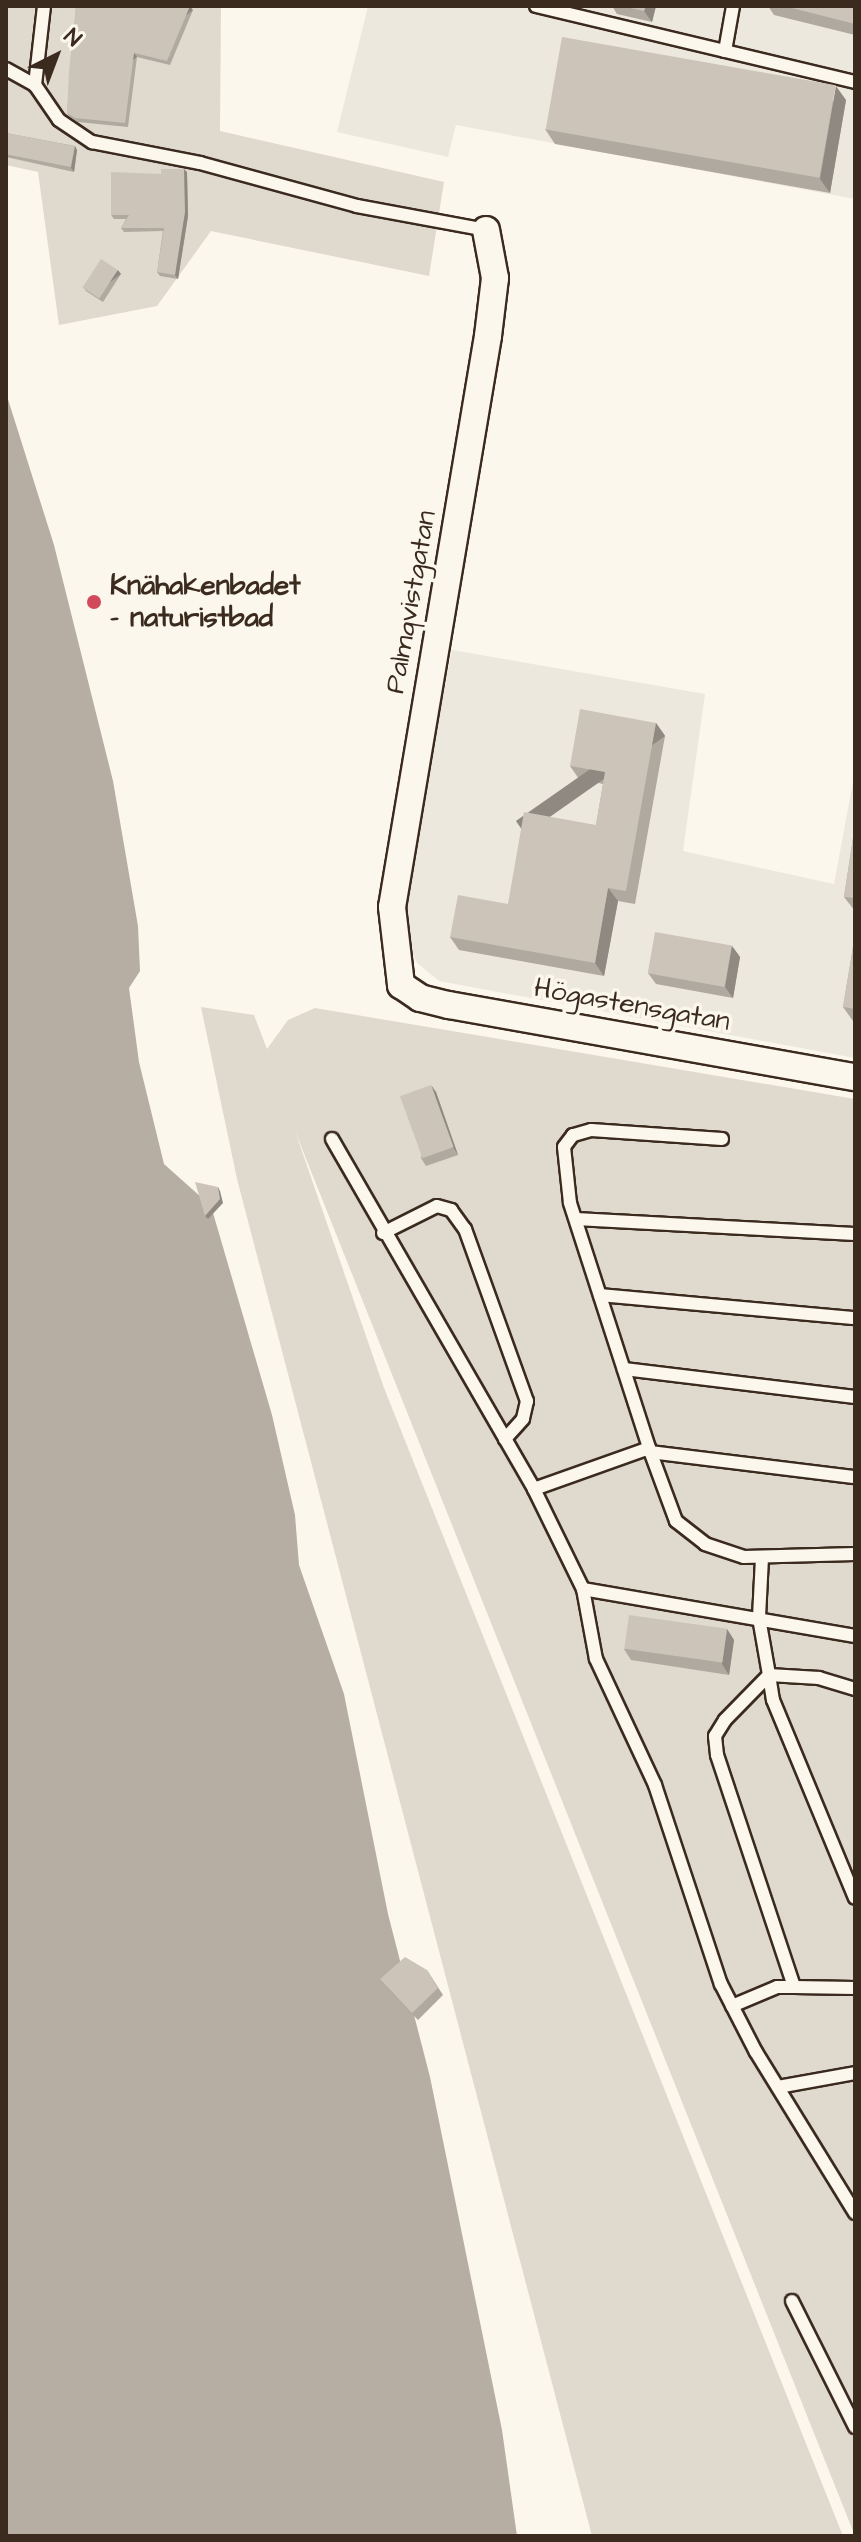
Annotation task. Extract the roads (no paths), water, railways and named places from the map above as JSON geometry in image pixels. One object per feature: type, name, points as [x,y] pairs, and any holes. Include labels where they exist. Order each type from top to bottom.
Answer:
[{"type":"street","name":"Palmqvistgatan","points":[[401,985],[392,907],[488,336],[495,278],[486,230]]},
{"type":"street","name":"Högastensgatan","points":[[401,985],[420,998],[449,1005],[855,1077]]},
{"type":"lane","points":[[35,85],[44,6]]},
{"type":"lane","points":[[536,6],[855,82]]},
{"type":"lane","points":[[725,51],[733,6]]},
{"type":"lane","points":[[6,69],[35,85],[59,120],[92,142],[200,163],[357,206],[486,230]]},
{"type":"lane","points":[[722,1139],[615,1130],[573,1135],[563,1153],[576,1219],[600,1295],[670,1511],[683,1530],[705,1544],[762,1558],[855,1554]]},
{"type":"lane","points":[[332,1139],[383,1233],[534,1489],[583,1589],[596,1659],[655,1785],[732,2006],[855,2213]]},
{"type":"lane","points":[[383,1233],[437,1206],[451,1210],[465,1229],[527,1401],[523,1419],[505,1439]]},
{"type":"lane","points":[[576,1219],[855,1234]]},
{"type":"lane","points":[[600,1295],[855,1318]]},
{"type":"lane","points":[[624,1369],[855,1397]]},
{"type":"lane","points":[[534,1489],[650,1450],[855,1477]]},
{"type":"lane","points":[[762,1558],[759,1618],[773,1700],[855,1898]]},
{"type":"lane","points":[[583,1589],[855,1636]]},
{"type":"lane","points":[[794,1987],[717,1755],[715,1736],[725,1720],[769,1675],[819,1678],[855,1689]]},
{"type":"lane","points":[[732,2006],[777,1987],[855,1988]]},
{"type":"lane","points":[[778,2087],[855,2073]]},
{"type":"lane","points":[[792,2301],[855,2427]]},
{"type":"place","name":"Knähakenbadet - naturistbad","points":[[94,602]]}]
